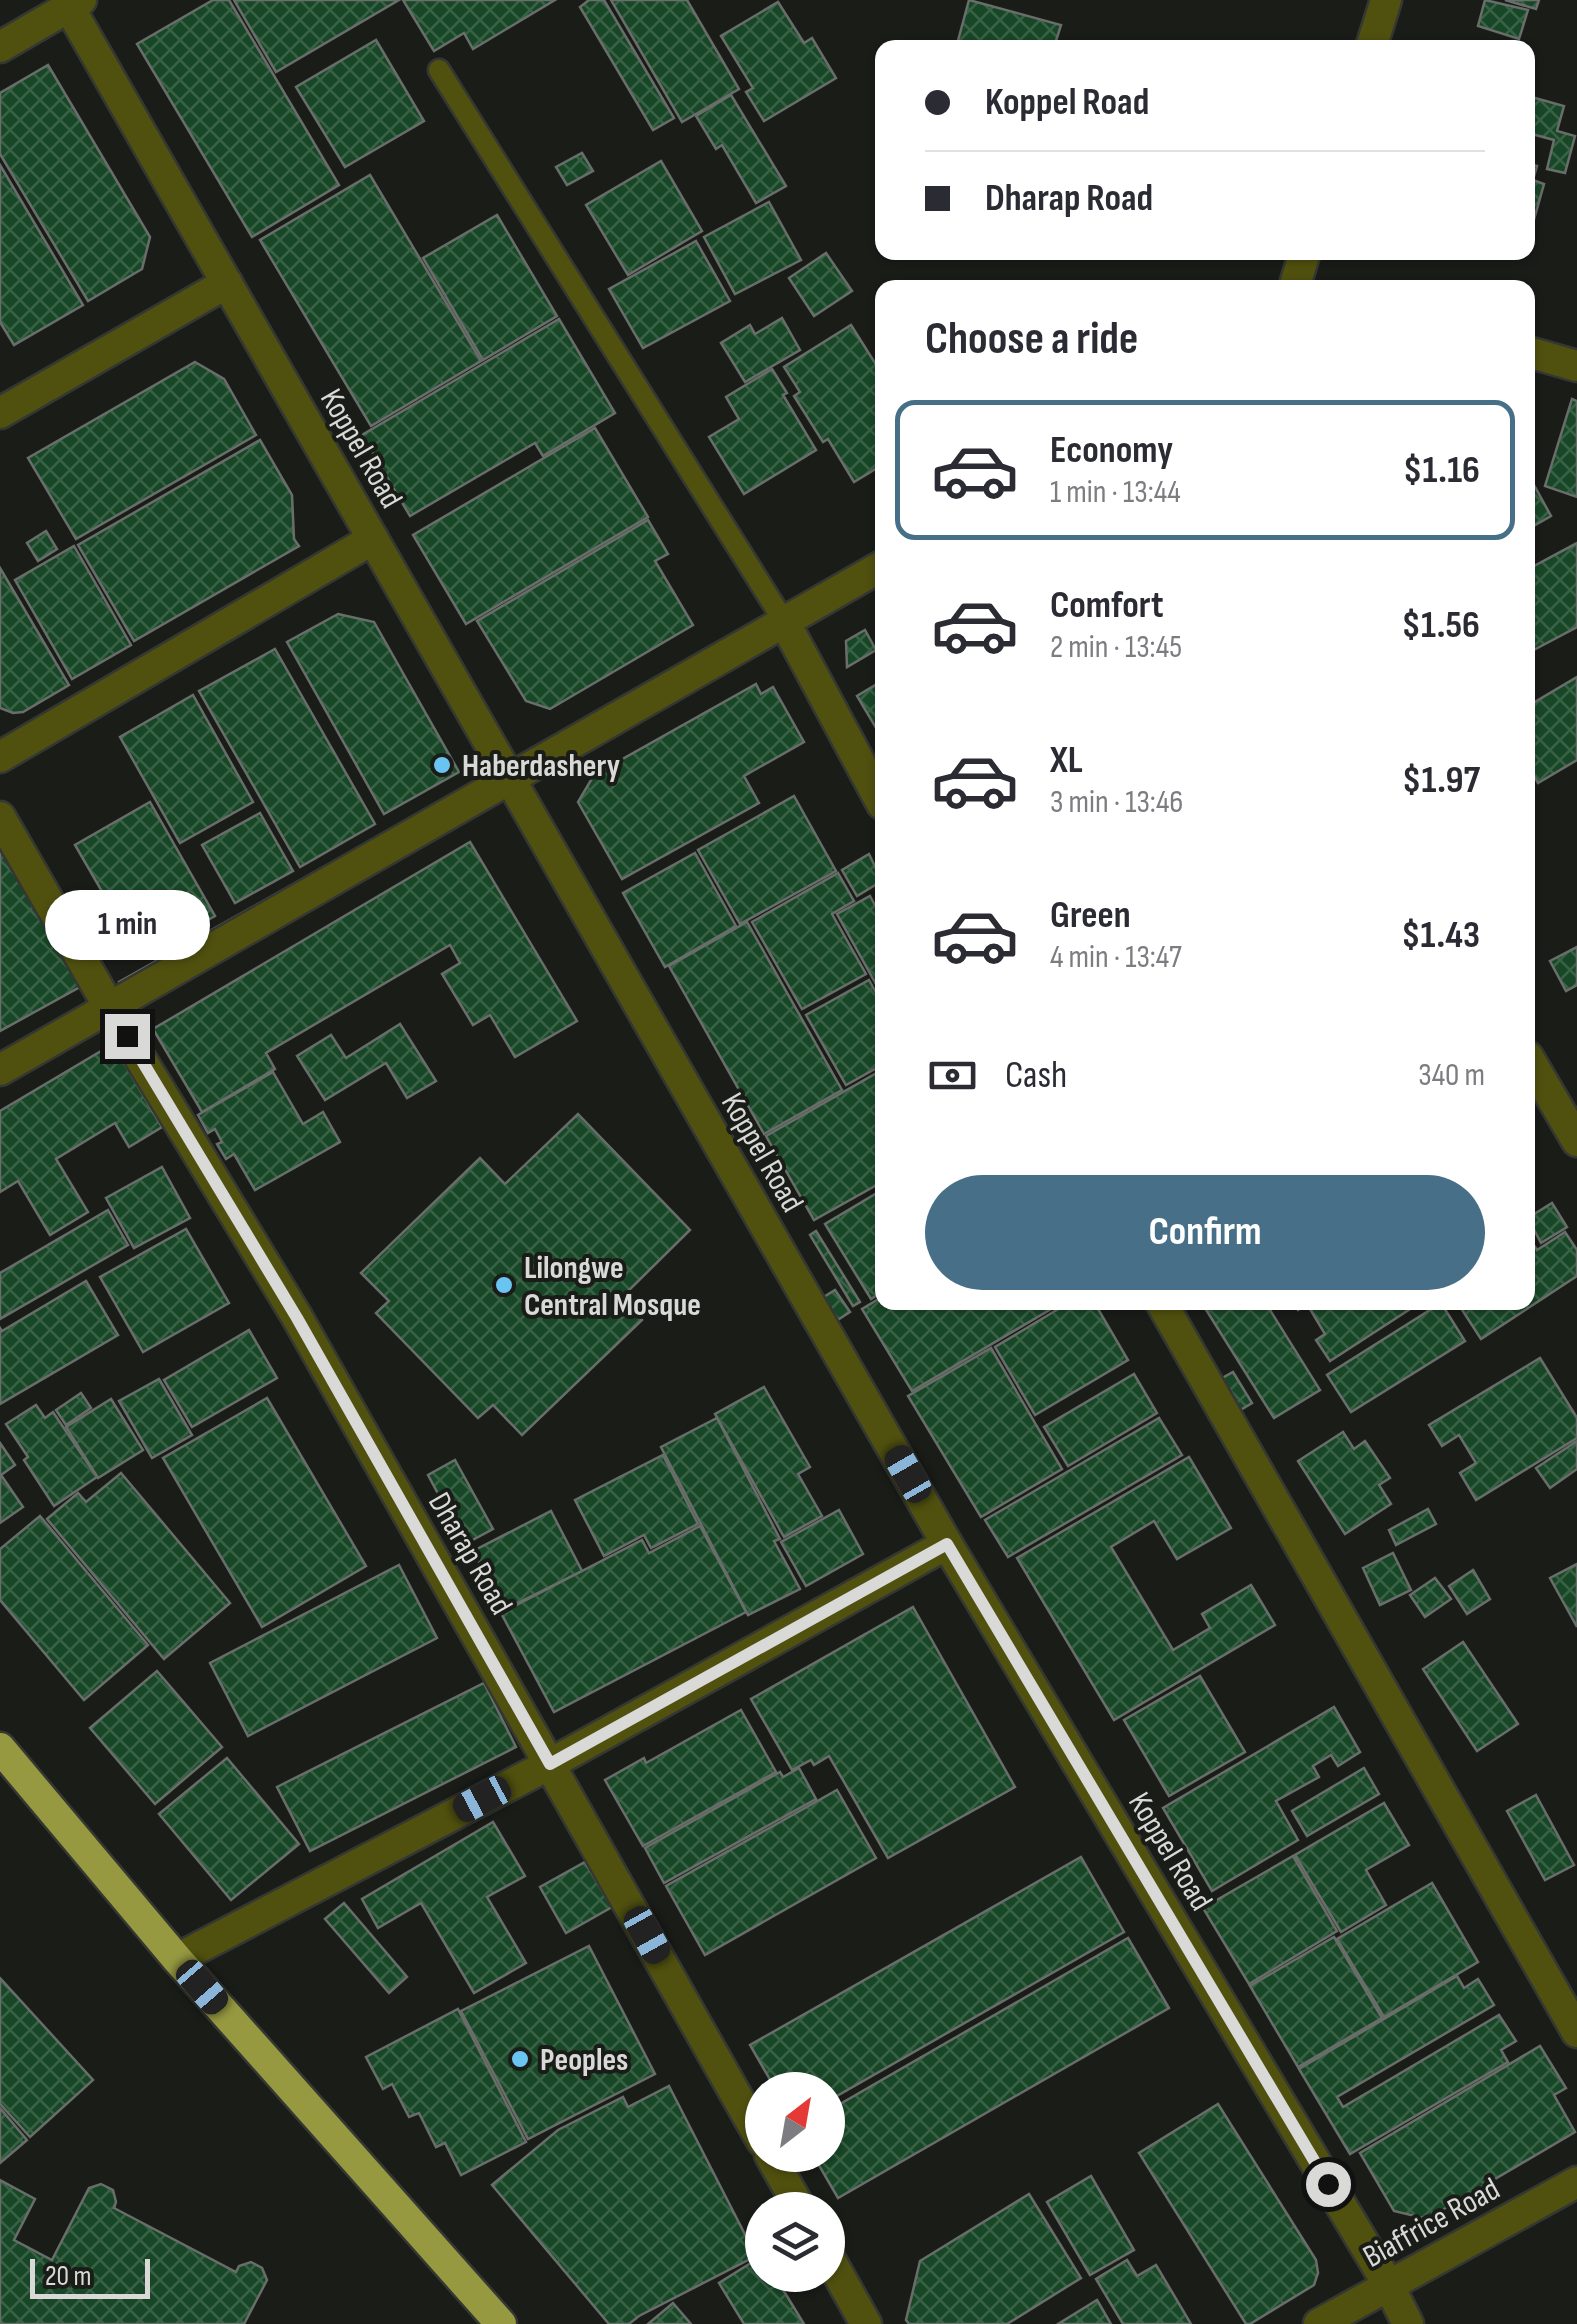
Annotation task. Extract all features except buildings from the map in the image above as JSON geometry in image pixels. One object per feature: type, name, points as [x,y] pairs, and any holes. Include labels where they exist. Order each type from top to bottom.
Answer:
[{"type":"highway","points":[[0,1748],[177,1959],[501,2324]]},
{"type":"street","points":[[1374,40],[1386,0]]},
{"type":"street","points":[[0,47],[75,3]]},
{"type":"street","name":"Koppel Road","points":[[75,3],[227,283],[947,1544],[1388,2284],[1408,2324]]},
{"type":"street","points":[[0,413],[227,283]]},
{"type":"street","points":[[1535,354],[1577,366]]},
{"type":"street","points":[[0,757],[373,539]]},
{"type":"street","points":[[0,1070],[875,570]]},
{"type":"street","points":[[785,623],[875,791]]},
{"type":"street","name":"Dharap Road","points":[[0,817],[297,1318],[745,2111]]},
{"type":"street","points":[[1535,1069],[1577,1142]]},
{"type":"street","points":[[1166,1310],[1577,2032]]},
{"type":"street","points":[[177,1959],[550,1764],[947,1544]]},
{"type":"street","name":"Biaffrice Road","points":[[1319,2324],[1577,2182]]},
{"type":"street","points":[[845,2286],[866,2324]]},
{"type":"lane","points":[[439,70],[785,623]]},
{"type":"place","name":"Haberdashery","points":[[442,765]]},
{"type":"place","name":"Lilongwe Central Mosque","points":[[504,1285]]},
{"type":"place","name":"Peoples","points":[[520,2059]]},
{"type":"route","points":[[127,1036],[297,1318],[550,1764],[947,1544],[1328,2184]]}]
